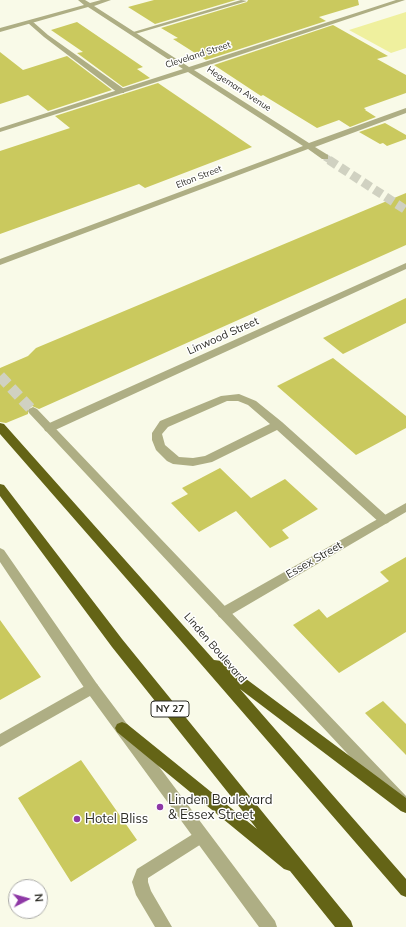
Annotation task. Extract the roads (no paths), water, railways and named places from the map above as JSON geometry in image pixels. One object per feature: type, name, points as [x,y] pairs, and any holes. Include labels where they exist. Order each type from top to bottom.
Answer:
[{"type":"highway","name":"Linden Boulevard","points":[[0,427],[199,652],[406,890]]},
{"type":"highway","name":"NY 27","points":[[0,488],[117,643],[345,927]]},
{"type":"highway","points":[[199,652],[406,806]]},
{"type":"highway","points":[[122,728],[306,879]]},
{"type":"street","name":"Hegeman Avenue","points":[[81,0],[325,157]]},
{"type":"street","points":[[0,30],[108,0]]},
{"type":"street","name":"Cleveland Street","points":[[0,130],[402,0]]},
{"type":"street","points":[[133,34],[244,1]]},
{"type":"street","points":[[30,22],[46,36],[121,91]]},
{"type":"street","name":"Elton Street","points":[[0,262],[406,110]]},
{"type":"street","name":"Linwood Street","points":[[49,428],[406,266]]},
{"type":"street","points":[[278,425],[208,459],[193,462],[177,461],[171,458],[160,447],[157,440],[157,433],[164,424],[225,398],[239,397],[252,403],[278,425],[384,520]]},
{"type":"street","points":[[34,411],[406,806]]},
{"type":"street","name":"Essex Street","points":[[223,613],[406,507]]},
{"type":"street","points":[[0,553],[92,688],[269,927]]},
{"type":"street","points":[[0,741],[92,688]]},
{"type":"street","points":[[164,927],[144,895],[140,882],[142,874],[202,836]]},
{"type":"tunnel","points":[[325,157],[331,161]]},
{"type":"tunnel","points":[[329,160],[406,210]]},
{"type":"tunnel","points":[[0,376],[33,411]]},
{"type":"place","name":"Linden Boulevard & Essex Street","points":[[160,807]]},
{"type":"place","name":"Hotel Bliss","points":[[77,819]]}]
